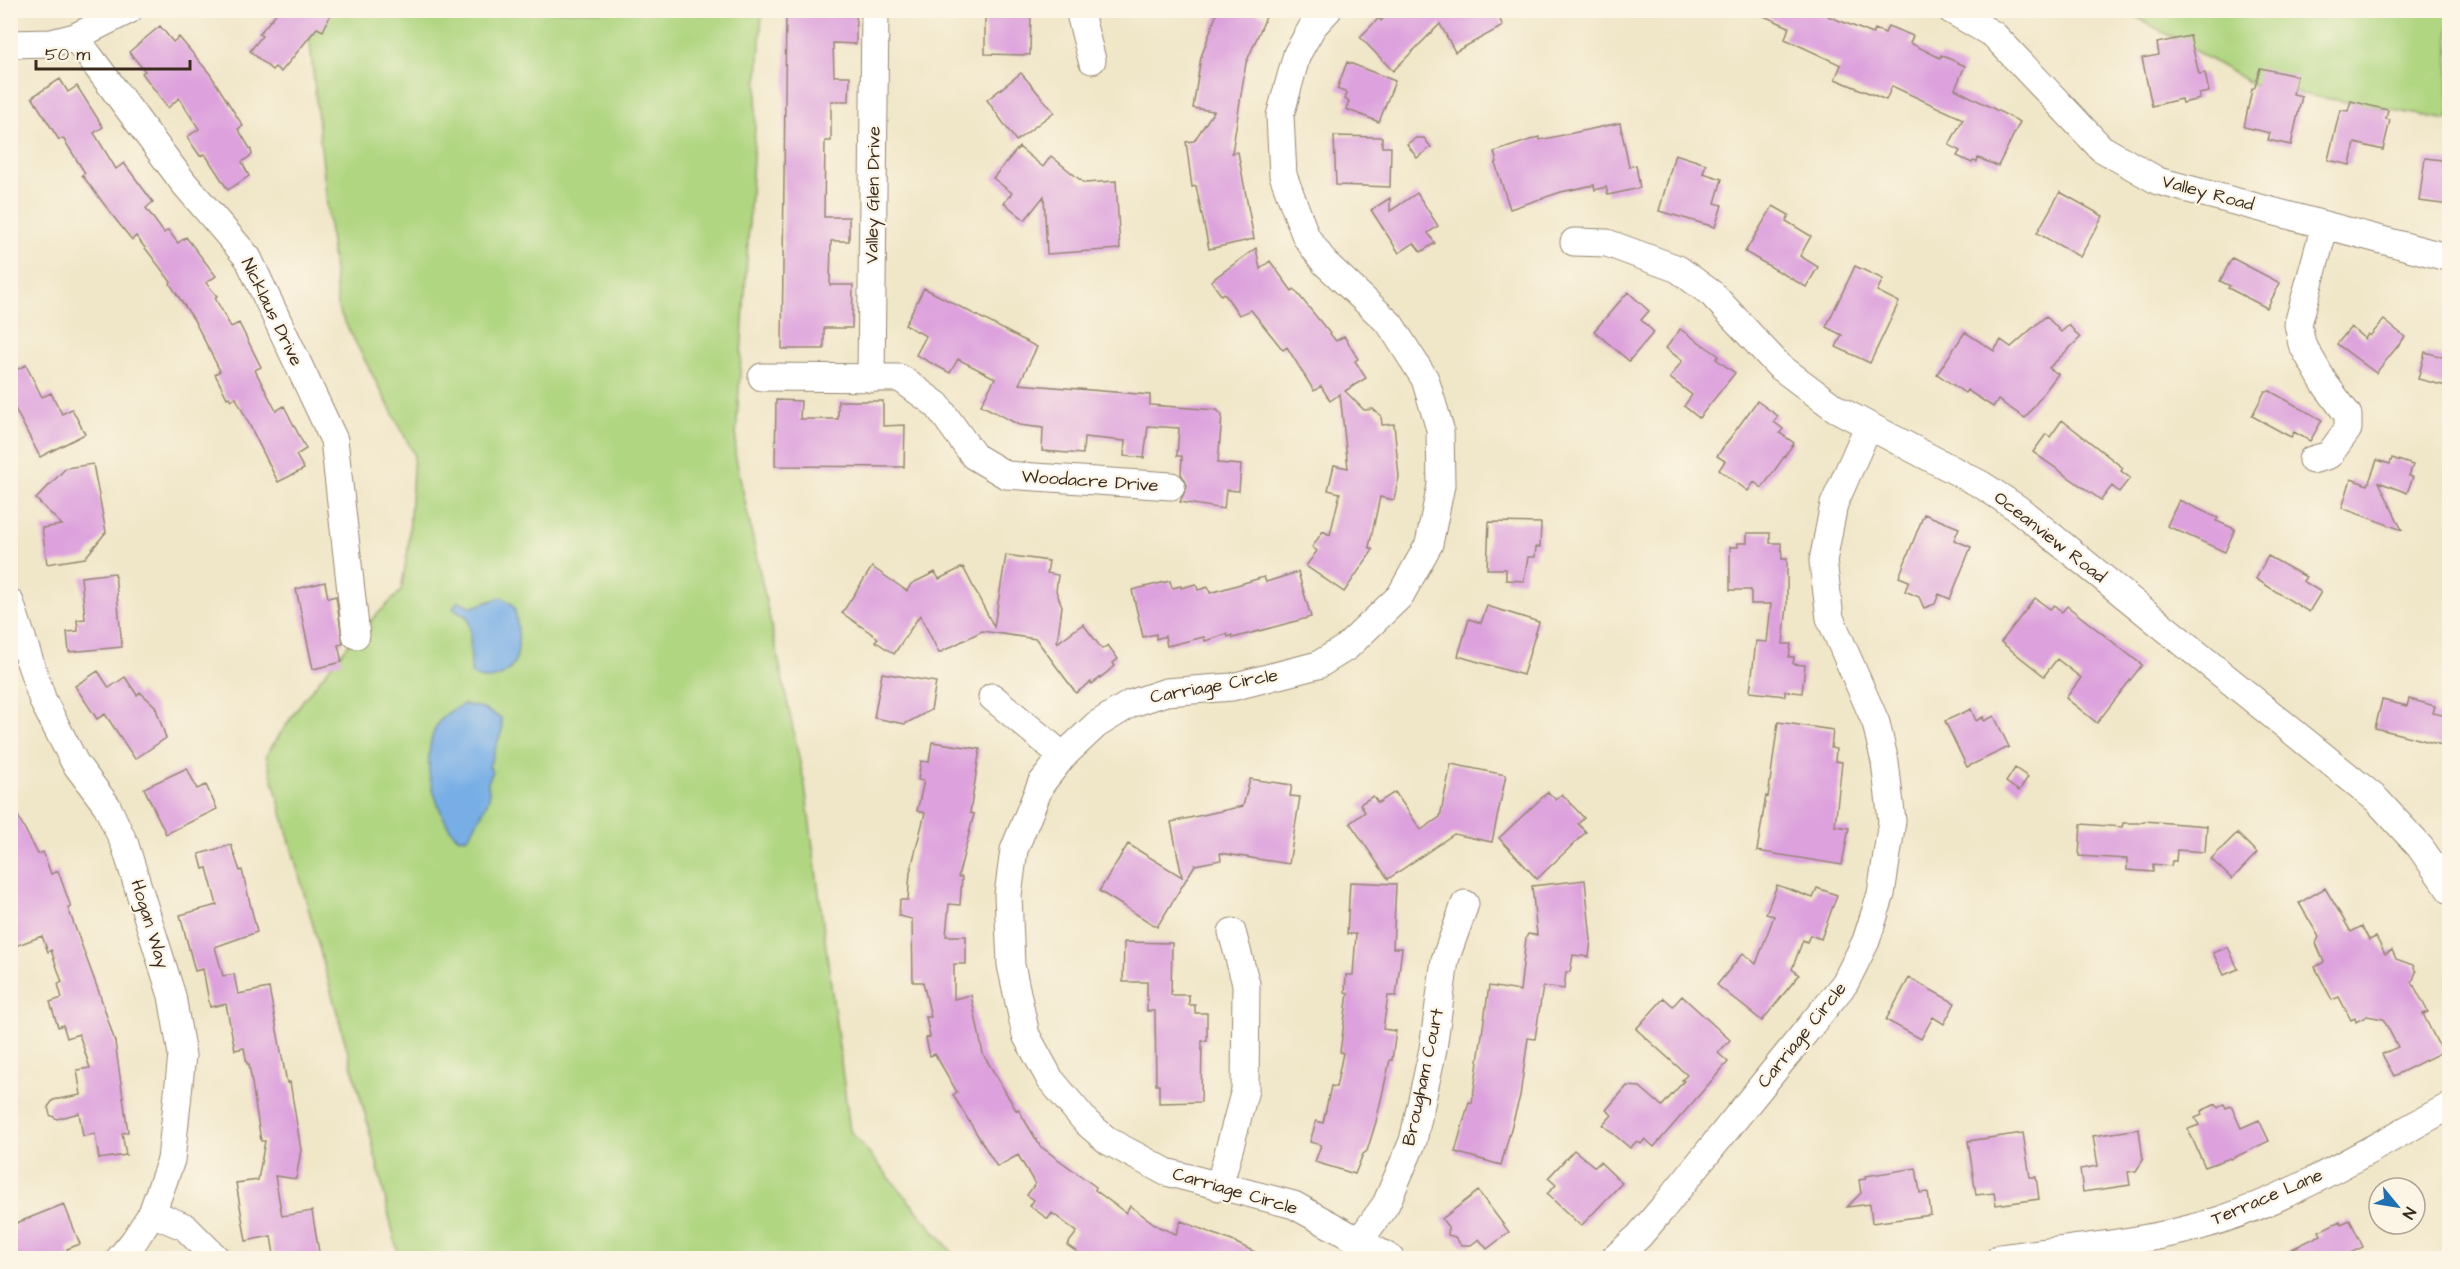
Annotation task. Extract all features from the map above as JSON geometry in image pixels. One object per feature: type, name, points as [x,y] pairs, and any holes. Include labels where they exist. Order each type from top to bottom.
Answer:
[{"type":"street","points":[[10,44],[51,43],[75,37],[129,10]]},
{"type":"street","name":"Valley Glen Drive","points":[[871,379],[874,10]]},
{"type":"street","points":[[1079,10],[1092,60]]},
{"type":"street","name":"Carriage Circle","points":[[1328,10],[1313,26],[1297,54],[1281,116],[1283,175],[1306,237],[1325,263],[1390,324],[1425,379],[1440,429],[1442,485],[1429,544],[1400,596],[1347,647],[1318,665],[1232,687],[1166,692],[1130,704],[1096,725],[1063,756],[1041,784],[1014,850],[1008,895],[1011,965],[1026,1035],[1050,1079],[1087,1123],[1108,1141],[1166,1172],[1294,1204],[1390,1258]]},
{"type":"street","name":"Valley Road","points":[[1951,10],[1994,35],[2101,148],[2158,181],[2450,258]]},
{"type":"street","name":"Nicklaus Drive","points":[[75,37],[183,183],[248,258],[334,440],[356,635]]},
{"type":"street","points":[[2312,460],[2329,455],[2348,429],[2348,415],[2325,384],[2302,344],[2298,324],[2325,225]]},
{"type":"street","name":"Oceanview Road","points":[[1574,242],[1607,243],[1678,269],[1712,294],[1779,366],[1835,408],[1982,485],[2017,508],[2376,799],[2420,848],[2450,890]]},
{"type":"street","name":"Woodacre Drive","points":[[762,377],[900,378],[937,405],[974,456],[1006,475],[1171,486]]},
{"type":"street","name":"Carriage Circle","points":[[1615,1258],[1639,1236],[1662,1209],[1845,983],[1866,941],[1881,894],[1892,821],[1886,762],[1876,723],[1830,618],[1823,561],[1834,504],[1868,427]]},
{"type":"street","name":"Hogan Way","points":[[10,602],[43,701],[75,763],[107,806],[125,844],[172,996],[182,1055],[171,1160],[152,1213],[120,1258]]},
{"type":"street","points":[[992,697],[1063,756]]},
{"type":"street","name":"Brougham Court","points":[[1360,1240],[1386,1204],[1413,1141],[1433,1049],[1444,960],[1465,904]]},
{"type":"street","points":[[1219,1187],[1245,1090],[1246,984],[1232,932]]},
{"type":"street","name":"Terrace Lane","points":[[2000,1258],[2153,1237],[2221,1220],[2290,1191],[2450,1106]]},
{"type":"street","points":[[152,1213],[185,1227],[216,1258]]},
{"type":"green space","points":[[308,11],[762,11],[735,454],[805,786],[850,1131],[957,1258],[399,1258],[368,1125],[266,755],[304,699],[356,635],[401,591],[408,549],[414,454],[338,309]]},
{"type":"green space","points":[[2126,11],[2449,11],[2449,120],[2256,86]]},
{"type":"water","points":[[502,597],[514,606],[518,636],[517,654],[511,668],[506,673],[493,678],[479,678],[472,675],[470,627],[467,617],[453,608],[458,601],[473,607]]},
{"type":"water","points":[[464,704],[482,708],[501,718],[502,730],[489,767],[493,772],[488,783],[488,800],[469,835],[460,838],[447,824],[437,801],[430,779],[429,758],[430,744],[437,725],[446,714]]},
{"type":"building","points":[[279,10],[333,10],[323,31],[317,28],[281,72],[275,67],[272,70],[250,51],[262,36],[259,34]]},
{"type":"building","points":[[786,10],[856,10],[856,44],[833,43],[834,76],[850,76],[849,101],[831,101],[831,141],[825,141],[824,217],[849,217],[849,241],[831,241],[830,285],[853,285],[852,328],[824,328],[824,349],[782,349]]},
{"type":"building","points":[[985,10],[1031,10],[1030,55],[985,54]]},
{"type":"building","points":[[1218,10],[1250,10],[1266,17],[1246,63],[1232,153],[1238,152],[1254,239],[1209,249],[1196,186],[1192,187],[1186,142],[1194,141],[1214,111],[1193,108],[1201,57]]},
{"type":"building","points":[[1391,10],[1495,10],[1503,26],[1455,52],[1440,24],[1393,71],[1360,37],[1379,18],[1381,21]]},
{"type":"building","points":[[1750,10],[1831,10],[1828,16],[1873,34],[1875,29],[1885,33],[1888,26],[1913,36],[1910,43],[1940,58],[1941,55],[1965,66],[1955,89],[2020,122],[1998,166],[1978,158],[1977,162],[1972,163],[1957,156],[1960,151],[1949,145],[1963,119],[1892,86],[1886,100],[1835,79],[1841,65],[1785,39],[1789,27]]},
{"type":"building","points":[[160,26],[173,42],[179,37],[210,74],[243,126],[238,129],[252,155],[242,162],[249,176],[228,190],[205,154],[200,156],[187,137],[199,129],[179,98],[168,108],[142,73],[145,71],[129,52]]},
{"type":"building","points":[[2190,36],[2199,74],[2205,73],[2209,92],[2199,94],[2200,99],[2182,103],[2181,99],[2152,106],[2142,58],[2159,55],[2157,43]]},
{"type":"building","points":[[1347,62],[1395,81],[1379,122],[1346,109],[1349,101],[1345,99],[1347,93],[1337,89]]},
{"type":"building","points":[[2260,68],[2297,76],[2293,94],[2302,96],[2291,145],[2268,140],[2270,133],[2244,127],[2252,89],[2255,87]]},
{"type":"building","points":[[1021,73],[1054,112],[1016,141],[987,100]]},
{"type":"building","points":[[60,79],[68,92],[77,86],[103,127],[94,133],[116,169],[124,163],[153,202],[146,208],[164,233],[168,230],[178,243],[186,237],[216,276],[206,283],[217,296],[215,298],[231,327],[239,323],[261,367],[255,370],[276,411],[284,406],[306,449],[296,455],[304,469],[278,482],[236,398],[231,400],[227,398],[215,374],[220,371],[194,320],[170,284],[171,282],[136,236],[132,240],[82,175],[85,173],[63,138],[59,140],[32,97]]},
{"type":"building","points":[[2351,101],[2388,110],[2386,119],[2390,120],[2383,150],[2355,143],[2350,165],[2328,160],[2340,110],[2348,111]]},
{"type":"building","points":[[1620,123],[1629,167],[1636,165],[1640,188],[1608,195],[1606,187],[1595,190],[1594,185],[1561,192],[1510,209],[1495,163],[1497,162],[1494,152],[1539,137],[1540,140]]},
{"type":"building","points":[[1334,136],[1382,137],[1382,147],[1391,147],[1390,187],[1336,185]]},
{"type":"building","points":[[1416,138],[1424,138],[1431,147],[1417,158],[1407,144]]},
{"type":"building","points":[[1019,147],[1043,167],[1051,156],[1084,183],[1116,181],[1120,249],[1047,254],[1044,196],[1025,220],[1004,203],[1012,193],[993,178]]},
{"type":"building","points":[[1675,154],[1706,164],[1703,173],[1722,179],[1715,203],[1722,205],[1715,227],[1659,211]]},
{"type":"building","points":[[2425,158],[2450,161],[2450,205],[2419,201]]},
{"type":"building","points":[[2060,192],[2103,216],[2080,257],[2037,233]]},
{"type":"building","points":[[1417,193],[1438,226],[1428,233],[1435,243],[1421,252],[1414,243],[1399,253],[1371,210],[1390,198],[1390,211]]},
{"type":"building","points":[[1773,206],[1789,215],[1786,221],[1811,236],[1800,256],[1818,267],[1806,287],[1745,252]]},
{"type":"building","points":[[1256,248],[1260,269],[1270,261],[1292,291],[1294,289],[1336,341],[1344,336],[1358,359],[1355,361],[1366,378],[1345,391],[1364,410],[1373,409],[1381,416],[1382,425],[1394,424],[1399,477],[1394,500],[1380,497],[1369,547],[1373,550],[1344,592],[1306,566],[1317,551],[1312,547],[1323,531],[1330,535],[1340,493],[1328,490],[1334,465],[1348,468],[1340,394],[1330,401],[1321,386],[1314,391],[1287,347],[1283,350],[1251,310],[1239,315],[1224,293],[1221,295],[1211,281]]},
{"type":"building","points":[[2232,258],[2280,283],[2267,308],[2228,288],[2230,286],[2220,281]]},
{"type":"building","points":[[1855,266],[1883,279],[1877,291],[1899,302],[1870,363],[1836,347],[1842,335],[1826,327]]},
{"type":"building","points":[[924,288],[1037,347],[1019,384],[1150,395],[1150,405],[1217,410],[1222,415],[1218,463],[1241,465],[1239,491],[1226,490],[1224,509],[1180,502],[1187,486],[1181,474],[1182,456],[1177,456],[1179,428],[1148,426],[1144,458],[1124,456],[1125,441],[1084,437],[1083,454],[1042,451],[1043,428],[1019,425],[981,405],[995,378],[958,359],[950,373],[916,355],[926,336],[905,325]]},
{"type":"building","points":[[1628,292],[1649,311],[1641,320],[1654,332],[1629,361],[1594,331]]},
{"type":"building","points":[[2046,316],[2061,332],[2069,325],[2080,338],[2049,368],[2058,374],[2025,418],[1998,400],[1993,407],[1967,390],[1965,393],[1937,374],[1965,332],[1994,351],[2001,340],[2011,347]]},
{"type":"building","points":[[2384,320],[2405,337],[2376,373],[2337,344],[2351,327],[2365,339]]},
{"type":"building","points":[[1680,329],[1719,356],[1716,359],[1735,373],[1699,418],[1684,406],[1692,395],[1670,378],[1682,361],[1666,348]]},
{"type":"building","points":[[2425,352],[2450,359],[2450,387],[2418,379]]},
{"type":"building","points":[[26,365],[42,397],[51,393],[62,414],[72,409],[85,434],[40,457],[10,399],[10,373]]},
{"type":"building","points":[[2265,391],[2270,391],[2322,420],[2310,441],[2294,432],[2291,437],[2252,416]]},
{"type":"building","points":[[776,400],[801,401],[800,419],[838,419],[838,401],[883,401],[883,426],[905,425],[904,467],[775,466]]},
{"type":"building","points":[[1757,401],[1778,416],[1774,422],[1783,429],[1780,433],[1794,443],[1762,488],[1754,482],[1748,491],[1719,470],[1725,461],[1717,456]]},
{"type":"building","points":[[2062,420],[2123,468],[2121,471],[2130,478],[2119,492],[2112,486],[2101,500],[2033,452],[2046,434],[2050,437]]},
{"type":"building","points":[[2392,458],[2413,465],[2409,476],[2413,477],[2407,493],[2379,482],[2402,530],[2342,508],[2351,479],[2368,485],[2377,460],[2390,464]]},
{"type":"building","points":[[93,464],[106,532],[85,558],[47,564],[42,528],[62,525],[36,499],[66,468]]},
{"type":"building","points":[[2179,500],[2218,518],[2216,521],[2235,529],[2225,552],[2167,526]]},
{"type":"building","points":[[1924,514],[1959,528],[1954,540],[1971,547],[1950,599],[1939,594],[1935,604],[1924,608],[1919,597],[1905,591],[1909,581],[1899,577]]},
{"type":"building","points":[[1489,522],[1541,523],[1540,547],[1536,547],[1535,557],[1528,557],[1524,581],[1506,580],[1506,569],[1487,569]]},
{"type":"building","points":[[1747,533],[1770,533],[1770,543],[1781,543],[1782,559],[1787,559],[1787,606],[1783,644],[1791,644],[1789,657],[1794,657],[1793,664],[1805,665],[1802,693],[1785,691],[1785,696],[1750,692],[1756,641],[1767,642],[1771,604],[1751,604],[1751,590],[1730,590],[1730,547],[1738,547],[1738,543],[1747,543]]},
{"type":"building","points":[[1006,555],[1049,561],[1047,573],[1058,575],[1056,591],[1062,606],[1057,643],[1083,624],[1102,649],[1108,645],[1118,659],[1113,663],[1115,666],[1076,693],[1036,639],[982,631],[939,653],[920,615],[894,654],[875,641],[878,638],[842,613],[872,567],[907,591],[911,584],[935,572],[939,579],[963,567],[994,627]]},
{"type":"building","points":[[2268,556],[2306,577],[2303,581],[2321,592],[2309,612],[2256,579]]},
{"type":"building","points":[[1298,572],[1311,617],[1233,638],[1232,635],[1228,637],[1227,634],[1205,641],[1204,637],[1167,646],[1165,636],[1156,639],[1156,634],[1143,637],[1132,590],[1170,581],[1172,588],[1196,584],[1198,590],[1208,587],[1210,593],[1264,577],[1266,582]]},
{"type":"building","points":[[115,573],[122,647],[69,652],[67,632],[78,631],[77,620],[85,619],[81,577]]},
{"type":"building","points":[[325,582],[328,598],[336,596],[343,644],[338,645],[342,662],[313,669],[296,589]]},
{"type":"building","points":[[2035,598],[2050,609],[2054,605],[2062,612],[2067,606],[2142,665],[2097,723],[2066,698],[2081,678],[2057,659],[2044,676],[2001,642]]},
{"type":"building","points":[[1487,606],[1539,622],[1523,675],[1458,656],[1469,619],[1481,623]]},
{"type":"building","points":[[98,671],[109,688],[125,677],[137,695],[140,692],[155,706],[166,738],[135,759],[105,714],[97,719],[75,686]]},
{"type":"building","points":[[882,673],[936,682],[931,710],[905,724],[874,718]]},
{"type":"building","points":[[2409,699],[2435,706],[2433,713],[2447,716],[2446,721],[2450,722],[2450,747],[2375,728],[2382,700],[2407,706]]},
{"type":"building","points":[[1971,709],[1976,721],[1983,717],[1984,721],[1994,716],[2009,747],[1967,767],[1945,721]]},
{"type":"building","points":[[1778,722],[1833,730],[1831,748],[1836,749],[1835,761],[1842,762],[1835,826],[1849,828],[1842,865],[1757,851],[1766,796],[1768,797]]},
{"type":"building","points":[[932,742],[980,749],[970,813],[974,814],[958,877],[962,877],[960,905],[949,904],[946,936],[966,936],[966,964],[954,964],[954,999],[971,995],[983,1054],[1016,1110],[1018,1109],[1040,1146],[1096,1187],[1095,1190],[1126,1213],[1130,1206],[1159,1227],[1176,1234],[1181,1221],[1267,1258],[1086,1258],[1067,1245],[1077,1232],[1052,1213],[1048,1219],[1030,1206],[1034,1200],[1027,1195],[1035,1184],[1018,1155],[997,1167],[953,1095],[957,1092],[935,1054],[930,1056],[926,1038],[930,1037],[926,1017],[931,1017],[923,982],[913,982],[912,919],[899,916],[900,900],[908,900],[910,872],[925,813],[917,811],[924,781],[918,780],[921,761],[929,762]]},
{"type":"building","points":[[1451,764],[1506,775],[1492,842],[1454,834],[1388,879],[1350,823],[1365,812],[1360,804],[1373,796],[1378,803],[1395,792],[1421,830],[1440,817]]},
{"type":"building","points":[[187,768],[197,789],[206,785],[217,809],[166,834],[144,788]]},
{"type":"building","points":[[2015,768],[2028,777],[2019,791],[2006,782]]},
{"type":"building","points":[[1250,779],[1292,785],[1290,796],[1300,797],[1289,864],[1220,853],[1221,860],[1195,865],[1157,927],[1099,891],[1128,844],[1182,877],[1171,822],[1243,806]]},
{"type":"building","points":[[1548,792],[1556,800],[1562,794],[1584,818],[1578,824],[1586,832],[1537,879],[1499,838]]},
{"type":"building","points":[[10,801],[38,854],[43,852],[51,874],[58,871],[71,907],[68,908],[100,995],[115,1042],[128,1132],[122,1133],[126,1155],[99,1159],[95,1134],[83,1136],[79,1113],[57,1119],[50,1115],[48,1107],[53,1100],[81,1095],[77,1070],[90,1068],[79,1034],[67,1038],[63,1025],[58,1027],[50,1002],[62,998],[58,984],[62,982],[51,950],[48,952],[42,936],[10,948]]},
{"type":"building","points":[[2144,821],[2207,826],[2205,852],[2177,850],[2176,861],[2172,861],[2171,866],[2153,864],[2153,872],[2127,870],[2127,859],[2079,856],[2081,824],[2122,827],[2123,823]]},
{"type":"building","points":[[2237,833],[2257,853],[2232,879],[2211,859]]},
{"type":"building","points":[[231,845],[240,871],[242,870],[257,932],[215,947],[223,976],[234,974],[238,994],[269,988],[287,1083],[290,1082],[301,1150],[296,1179],[275,1176],[282,1216],[312,1211],[320,1258],[283,1258],[282,1254],[274,1255],[271,1236],[246,1241],[236,1183],[258,1180],[265,1141],[261,1141],[249,1064],[247,1064],[244,1048],[235,1050],[226,1004],[210,1007],[203,969],[195,971],[180,915],[217,905],[207,868],[203,869],[199,854]]},
{"type":"building","points":[[1585,880],[1591,940],[1589,957],[1573,955],[1570,972],[1566,972],[1564,989],[1543,986],[1535,1039],[1528,1038],[1520,1096],[1501,1165],[1455,1152],[1469,1102],[1472,1103],[1489,986],[1520,991],[1526,938],[1528,934],[1537,935],[1532,886]]},
{"type":"building","points":[[1350,882],[1396,884],[1393,948],[1402,948],[1396,996],[1388,996],[1383,1029],[1396,1031],[1392,1060],[1390,1060],[1367,1151],[1363,1154],[1355,1174],[1315,1162],[1321,1145],[1310,1142],[1316,1121],[1323,1123],[1331,1086],[1336,1087],[1343,1053],[1340,1052],[1348,993],[1345,992],[1346,975],[1353,975],[1356,934],[1347,934]]},
{"type":"building","points":[[1777,885],[1813,898],[1817,888],[1837,895],[1821,939],[1810,935],[1807,942],[1803,940],[1792,969],[1799,975],[1762,1021],[1717,985],[1743,953],[1756,964],[1774,916],[1766,914]]},
{"type":"building","points":[[2325,888],[2351,932],[2362,926],[2369,940],[2376,937],[2385,954],[2392,950],[2396,959],[2413,965],[2416,972],[2412,982],[2428,1012],[2423,1014],[2442,1052],[2394,1076],[2382,1054],[2398,1047],[2383,1019],[2367,1016],[2356,1022],[2355,1018],[2351,1020],[2339,997],[2332,1000],[2315,967],[2324,962],[2316,943],[2319,937],[2299,903]]},
{"type":"building","points":[[1124,942],[1172,943],[1171,995],[1189,995],[1189,1005],[1195,1005],[1195,1013],[1207,1013],[1207,1041],[1202,1041],[1201,1102],[1159,1103],[1159,1085],[1156,1085],[1155,1011],[1147,1011],[1147,982],[1123,982]]},
{"type":"building","points":[[2228,947],[2238,969],[2224,975],[2213,953]]},
{"type":"building","points":[[1909,978],[1955,1003],[1944,1024],[1933,1017],[1921,1039],[1886,1020]]},
{"type":"building","points":[[1682,996],[1730,1040],[1718,1053],[1728,1062],[1654,1147],[1645,1139],[1641,1144],[1637,1141],[1630,1148],[1603,1125],[1612,1115],[1606,1110],[1627,1086],[1640,1087],[1662,1106],[1684,1081],[1682,1080],[1687,1075],[1636,1029],[1664,998],[1673,1006]]},
{"type":"building","points":[[2216,1104],[2218,1108],[2224,1104],[2226,1108],[2231,1106],[2241,1128],[2259,1120],[2269,1141],[2231,1159],[2205,1167],[2188,1129],[2199,1125],[2195,1118],[2202,1115],[2201,1111]]},
{"type":"building","points":[[2139,1129],[2143,1160],[2136,1171],[2128,1172],[2130,1185],[2083,1192],[2080,1169],[2098,1166],[2093,1136]]},
{"type":"building","points":[[2023,1133],[2030,1177],[2036,1177],[2039,1199],[1996,1205],[1994,1193],[1976,1195],[1968,1141]]},
{"type":"building","points":[[1574,1150],[1595,1167],[1600,1162],[1622,1183],[1581,1226],[1547,1194],[1556,1185],[1548,1178]]},
{"type":"building","points":[[1916,1168],[1920,1193],[1928,1192],[1931,1215],[1872,1223],[1870,1204],[1847,1207],[1861,1193],[1859,1180],[1866,1179],[1865,1176]]},
{"type":"building","points":[[1478,1191],[1509,1232],[1487,1249],[1479,1239],[1471,1245],[1461,1245],[1455,1237],[1448,1235],[1448,1227],[1442,1219]]},
{"type":"building","points":[[64,1204],[80,1244],[67,1249],[71,1258],[10,1258],[10,1232],[16,1230],[14,1224]]},
{"type":"building","points":[[2350,1220],[2363,1247],[2340,1258],[2273,1258],[2321,1235],[2319,1231],[2340,1221],[2341,1224]]}]
